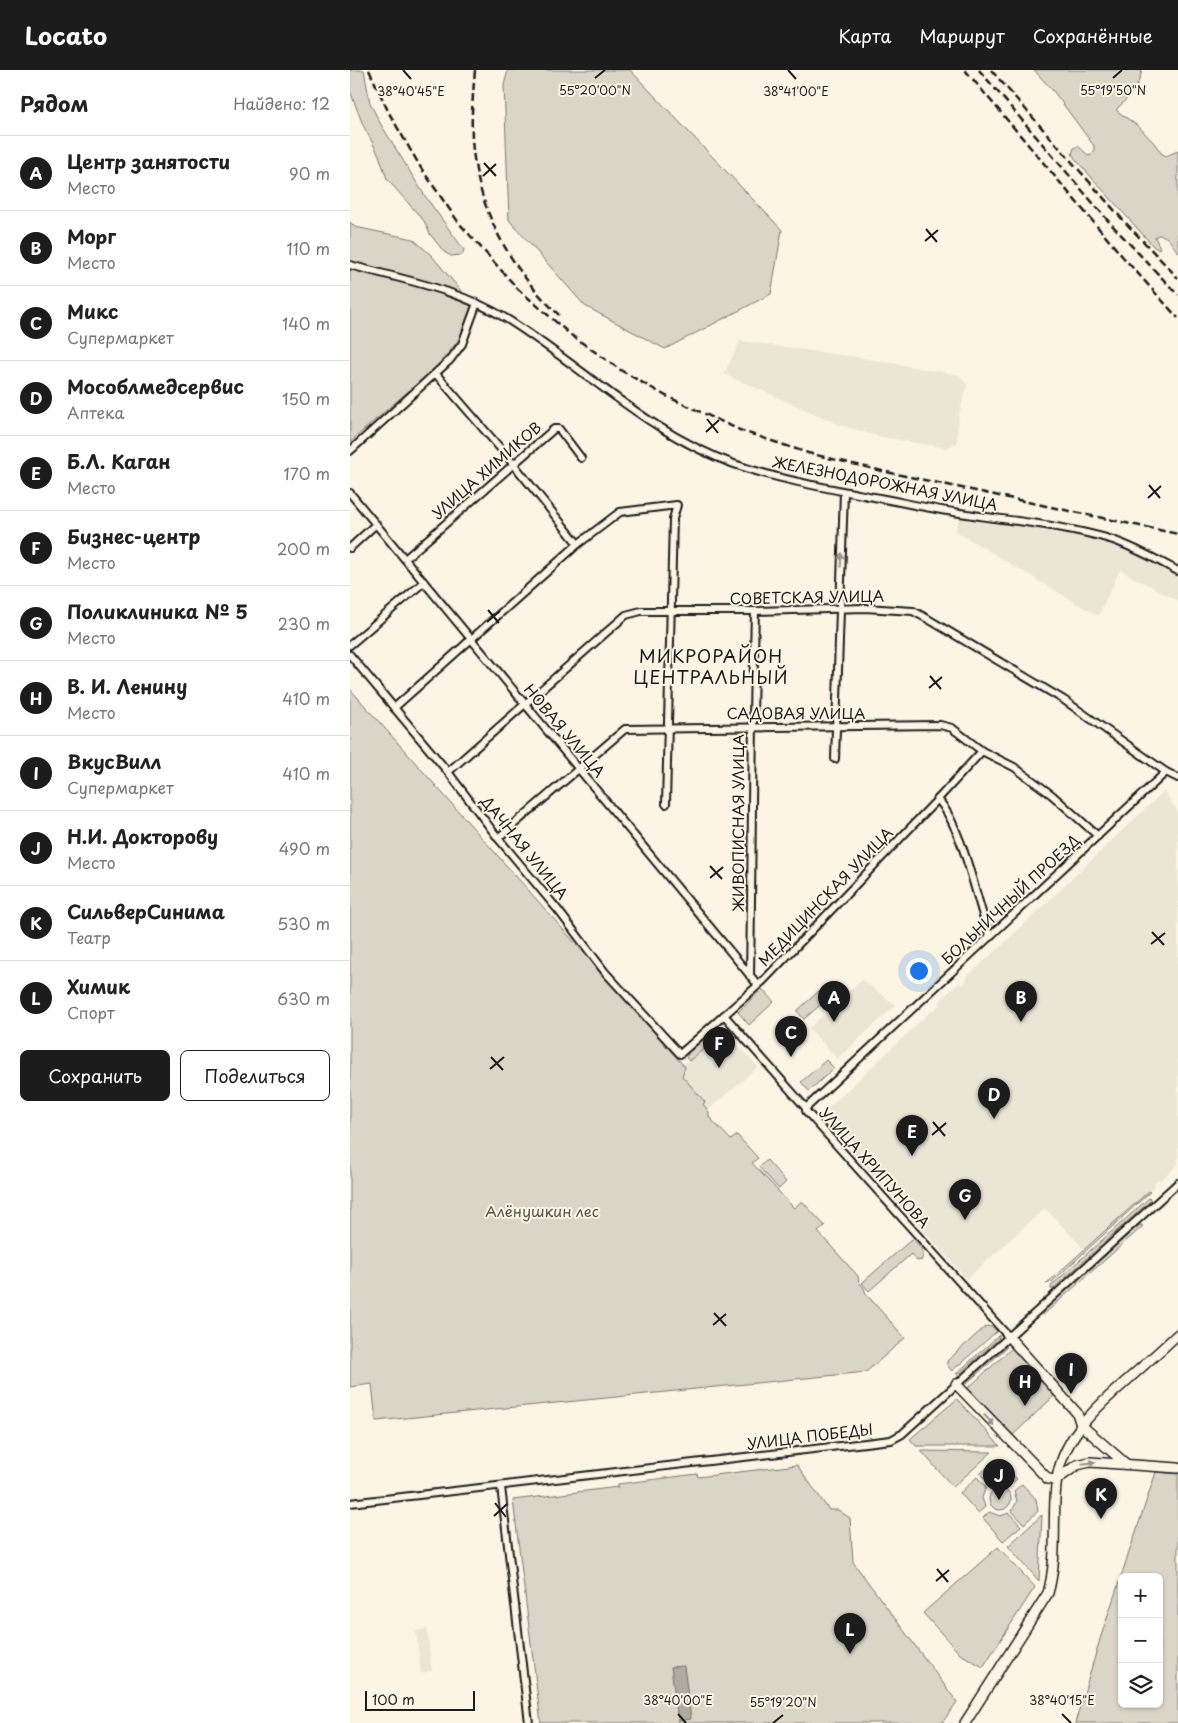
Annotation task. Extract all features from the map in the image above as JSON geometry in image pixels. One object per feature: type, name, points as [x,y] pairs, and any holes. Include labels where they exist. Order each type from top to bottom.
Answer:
[{"type":"main road","points":[[966,1723],[1048,1592],[1053,1570],[1056,1480],[1063,1456],[1081,1425],[1097,1407],[1178,1334]]},
{"type":"main road","points":[[1008,1336],[1078,1413],[1081,1425],[1126,1465]]},
{"type":"main road","points":[[956,1384],[1048,1479],[1056,1480],[1082,1463],[1090,1462],[1178,1468]]},
{"type":"street","name":"ЖЕЛЕЗНОДОРОЖНАЯ УЛИЦА","points":[[350,265],[417,281],[477,303],[508,320],[590,379],[689,444],[712,455],[772,476],[844,492],[954,512],[1052,525],[1114,540],[1152,556],[1178,572]]},
{"type":"street","points":[[350,451],[450,360],[462,344],[477,303]]},
{"type":"street","points":[[436,374],[578,544]]},
{"type":"street","name":"УЛИЦА ХИМИКОВ","points":[[405,559],[554,428],[559,429],[581,458]]},
{"type":"street","points":[[835,759],[844,492]]},
{"type":"street","name":"НОВАЯ УЛИЦА","points":[[350,493],[758,985]]},
{"type":"street","points":[[394,708],[578,544],[620,512],[677,505],[674,519],[666,804]]},
{"type":"street","points":[[350,548],[376,524]]},
{"type":"street","points":[[350,645],[424,582]]},
{"type":"street","name":"СОВЕТСКАЯ УЛИЦА","points":[[448,772],[626,615],[641,611],[756,611],[865,608],[913,611],[1064,700],[1166,772],[1178,778]]},
{"type":"street","name":"ЖИВОПИСНАЯ УЛИЦА","points":[[750,976],[753,801],[752,726],[756,611]]},
{"type":"street","name":"ДАЧНАЯ УЛИЦА","points":[[350,656],[448,772],[605,972],[680,1054]]},
{"type":"street","name":"САДОВАЯ УЛИЦА","points":[[498,838],[625,729],[940,725],[952,728],[982,751],[1014,767],[1052,795],[1098,836]]},
{"type":"street","name":"МЕДИЦИНСКАЯ УЛИЦА","points":[[680,1054],[758,985],[982,751]]},
{"type":"street","name":"БОЛЬНИЧНЫЙ ПРОЕЗД","points":[[806,1108],[1166,772]]},
{"type":"street","points":[[938,799],[952,822],[961,844],[990,937]]},
{"type":"street","name":"УЛИЦА ХРИПУНОВА","points":[[724,1015],[806,1108],[806,1112],[1008,1336]]},
{"type":"street","name":"УЛИЦА ПОБЕДЫ","points":[[350,1504],[891,1440],[902,1434],[1178,1184]]},
{"type":"street","points":[[501,1487],[530,1723]]},
{"type":"shaded area","points":[[740,341],[856,357],[959,375],[967,385],[959,414],[957,443],[946,448],[881,437],[840,425],[724,374]]},
{"type":"shaded area","points":[[961,514],[1093,538],[1149,556],[1178,573],[1178,601],[1120,570],[1098,616],[955,531]]},
{"type":"shaded area","points":[[1164,791],[1178,812],[1178,1164],[1160,1181],[1158,1179],[1154,1183],[1155,1186],[1084,1249],[1045,1208],[967,1279],[820,1116],[931,1011],[941,1004],[939,1001],[960,982],[963,985],[967,981],[965,978]]},
{"type":"shaded area","points":[[862,980],[896,1005],[837,1059],[809,1028]]},
{"type":"shaded area","points":[[724,1030],[758,1067],[708,1110],[679,1077],[683,1065]]},
{"type":"shaded area","points":[[427,1629],[432,1671],[421,1673],[416,1631]]},
{"type":"shaded area","points":[[684,1666],[691,1719],[678,1721],[671,1667]]},
{"type":"green space","points":[[350,70],[364,70],[370,103],[380,123],[425,196],[464,250],[462,255],[451,256],[444,252],[430,234],[424,221],[387,179],[379,155],[363,125],[350,91]]},
{"type":"green space","points":[[508,70],[630,70],[782,230],[771,294],[665,349],[585,306],[509,220],[504,85]]},
{"type":"green space","points":[[1034,70],[1142,70],[1135,88],[1116,110],[1139,127],[1161,153],[1166,156],[1178,151],[1178,252],[1167,238],[1162,235],[1155,237],[1160,248],[1154,247],[1076,160],[1072,154],[1074,148],[1078,146],[1089,156],[1094,152],[1094,146],[1054,92]]},
{"type":"green space","points":[[350,222],[355,227],[413,239],[431,255],[473,305],[459,340],[436,367],[350,442]]},
{"type":"green space","name":"Алёнушкин лес","points":[[350,689],[685,1067],[682,1076],[705,1102],[703,1104],[709,1112],[709,1117],[731,1140],[737,1135],[758,1158],[752,1163],[794,1208],[802,1201],[825,1226],[818,1232],[858,1276],[859,1282],[866,1294],[905,1338],[866,1372],[376,1421],[372,1384],[350,1387]]},
{"type":"green space","points":[[762,989],[774,1002],[749,1025],[738,1012]]},
{"type":"green space","points":[[819,991],[826,1000],[804,1019],[797,1011]]},
{"type":"green space","points":[[719,1026],[724,1029],[723,1033],[689,1061],[686,1057],[689,1052]]},
{"type":"green space","points":[[826,1060],[834,1068],[809,1091],[801,1082]]},
{"type":"green space","points":[[767,1160],[786,1182],[779,1189],[759,1167]]},
{"type":"green space","points":[[1149,1191],[1052,1282],[1046,1284]]},
{"type":"green space","points":[[1149,1198],[1151,1200],[1051,1289],[1051,1286]]},
{"type":"green space","points":[[1141,1225],[1143,1226],[1042,1316],[1043,1311]]},
{"type":"green space","points":[[912,1239],[923,1251],[921,1261],[917,1261],[911,1254],[869,1291],[862,1283]]},
{"type":"green space","points":[[986,1326],[992,1327],[997,1331],[952,1371],[947,1365],[947,1361]]},
{"type":"green space","points":[[999,1335],[999,1338],[959,1374],[956,1374]]},
{"type":"green space","points":[[1004,1347],[1007,1347],[966,1384],[966,1380]]},
{"type":"green space","points":[[1012,1348],[1050,1388],[1054,1396],[1012,1436],[967,1389]]},
{"type":"green space","points":[[957,1399],[1000,1446],[916,1446],[910,1439]]},
{"type":"green space","points":[[921,1451],[992,1452],[953,1487]]},
{"type":"green space","points":[[996,1460],[998,1461],[996,1482],[990,1484],[980,1474]]},
{"type":"green space","points":[[1002,1463],[1017,1479],[1009,1486],[1001,1482]]},
{"type":"green space","points":[[797,1465],[829,1510],[838,1510],[850,1518],[853,1562],[957,1702],[942,1723],[541,1723],[513,1500],[618,1487],[618,1484],[697,1474],[698,1477]]},
{"type":"green space","points":[[1156,1472],[1178,1474],[1178,1723],[1075,1723],[1118,1585],[1118,1708],[1163,1708],[1163,1573],[1122,1573]]},
{"type":"green space","points":[[977,1477],[986,1487],[982,1498],[985,1507],[978,1513],[960,1493]]},
{"type":"green space","points":[[1022,1484],[1036,1499],[1038,1511],[1024,1524],[1012,1511],[1017,1501],[1014,1491]]},
{"type":"green space","points":[[1000,1488],[1008,1491],[1011,1499],[1008,1507],[1000,1510],[992,1507],[989,1499],[992,1491]]},
{"type":"green space","points":[[989,1512],[1000,1516],[1009,1513],[1021,1526],[1003,1541],[983,1518]]},
{"type":"green space","points":[[1042,1515],[1039,1581],[1008,1546]]},
{"type":"green space","points":[[998,1547],[1035,1587],[983,1667],[960,1654],[923,1613]]},
{"type":"railway","points":[[369,70],[389,113],[421,168],[459,223],[518,289],[571,335],[622,371],[666,396],[742,431],[808,453],[882,471],[1178,534]]},
{"type":"railway","points":[[475,70],[472,138],[480,188],[488,212],[498,235],[511,257],[541,297],[559,315]]},
{"type":"railway","points":[[965,70],[1123,257],[1178,318]]},
{"type":"railway","points":[[979,70],[1111,224],[1178,295]]},
{"type":"railway","points":[[991,70],[1123,220],[1178,278]]},
{"type":"place","name":"Центр занятости","points":[[834,1022]]},
{"type":"place","name":"Морг","points":[[1021,1022]]},
{"type":"place","name":"Микс","points":[[791,1057]]},
{"type":"place","name":"Бизнес-центр","points":[[719,1068]]},
{"type":"place","name":"Мособлмедсервис","points":[[994,1119]]},
{"type":"place","name":"Б.Л. Каган","points":[[912,1156]]},
{"type":"place","name":"Поликлиника № 5","points":[[965,1220]]},
{"type":"place","name":"ВкусВилл","points":[[1071,1394]]},
{"type":"place","name":"В. И. Ленину","points":[[1025,1406]]},
{"type":"place","name":"Н.И. Докторову","points":[[999,1500]]},
{"type":"place","name":"СильверСинима","points":[[1101,1519]]},
{"type":"place","name":"Химик","points":[[850,1654]]},
{"type":"district","name":"МИКРОРАЙОН ЦЕНТРАЛЬНЫЙ","points":[[711,667]]}]
